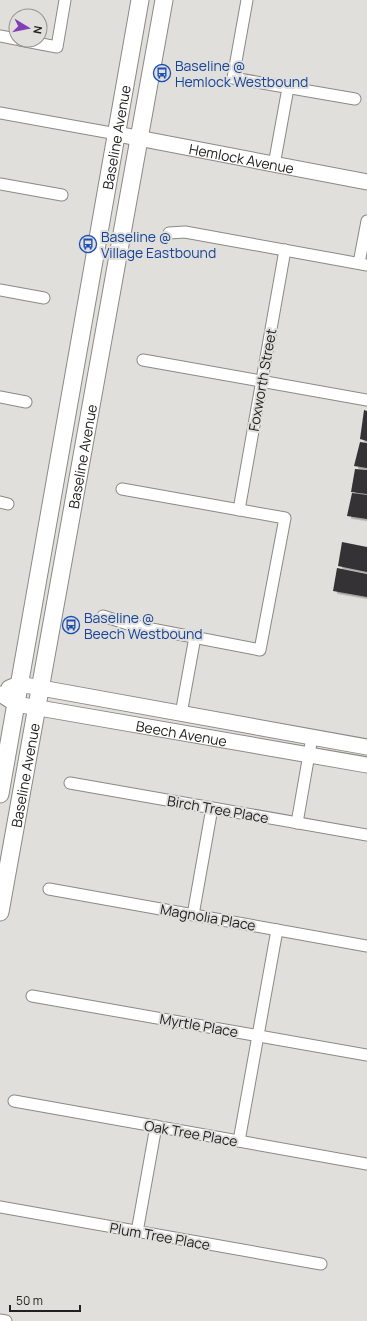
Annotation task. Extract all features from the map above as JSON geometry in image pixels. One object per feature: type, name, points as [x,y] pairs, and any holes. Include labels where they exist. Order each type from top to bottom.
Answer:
[{"type":"main road","name":"Baseline Avenue","points":[[0,794],[140,0]]},
{"type":"main road","name":"Baseline Avenue","points":[[0,912],[164,0]]},
{"type":"main road","name":"Hemlock Avenue","points":[[117,134],[367,182]]},
{"type":"main road","name":"Beech Avenue","points":[[19,684],[367,747]]},
{"type":"main road","points":[[0,690],[19,684]]},
{"type":"main road","name":"Beech Avenue","points":[[0,694],[16,704],[367,765]]},
{"type":"street","points":[[48,45],[57,47],[65,0]]},
{"type":"street","points":[[247,0],[233,78],[355,99]]},
{"type":"street","points":[[274,165],[288,88]]},
{"type":"street","points":[[0,113],[117,134]]},
{"type":"street","points":[[0,184],[62,195]]},
{"type":"street","points":[[169,233],[185,232],[363,264],[367,221]]},
{"type":"street","name":"Foxworth Street","points":[[239,510],[261,381],[286,250]]},
{"type":"street","points":[[0,290],[44,298]]},
{"type":"street","points":[[143,360],[367,400]]},
{"type":"street","points":[[0,397],[26,402]]},
{"type":"street","points":[[103,616],[131,625],[260,650],[285,518],[122,490]]},
{"type":"street","points":[[181,714],[195,637]]},
{"type":"street","points":[[297,823],[312,737]]},
{"type":"street","name":"Birch Tree Place","points":[[70,784],[367,835]]},
{"type":"street","points":[[193,915],[212,808]]},
{"type":"street","name":"Magnolia Place","points":[[49,889],[367,946]]},
{"type":"street","points":[[239,1141],[277,930]]},
{"type":"street","name":"Myrtle Place","points":[[32,996],[367,1055]]},
{"type":"street","name":"Oak Tree Place","points":[[14,1101],[367,1164]]},
{"type":"street","points":[[137,1232],[156,1126]]},
{"type":"street","name":"Plum Tree Place","points":[[0,1207],[321,1264]]},
{"type":"street","points":[[0,1320],[6,1321]]},
{"type":"building","points":[[364,410],[367,411],[367,441],[360,439]]},
{"type":"building","points":[[360,442],[367,443],[367,468],[354,466]]},
{"type":"building","points":[[355,469],[367,470],[367,494],[351,492]]},
{"type":"building","points":[[352,493],[367,495],[367,519],[347,516]]},
{"type":"building","points":[[342,542],[367,547],[367,572],[338,566]]},
{"type":"building","points":[[337,568],[367,574],[367,597],[333,591]]},
{"type":"place","name":"Baseline @ Hemlock Westbound","points":[[162,73]]},
{"type":"place","name":"Baseline @ Village Eastbound","points":[[88,244]]},
{"type":"place","name":"Baseline @ Beech Westbound","points":[[71,625]]}]
